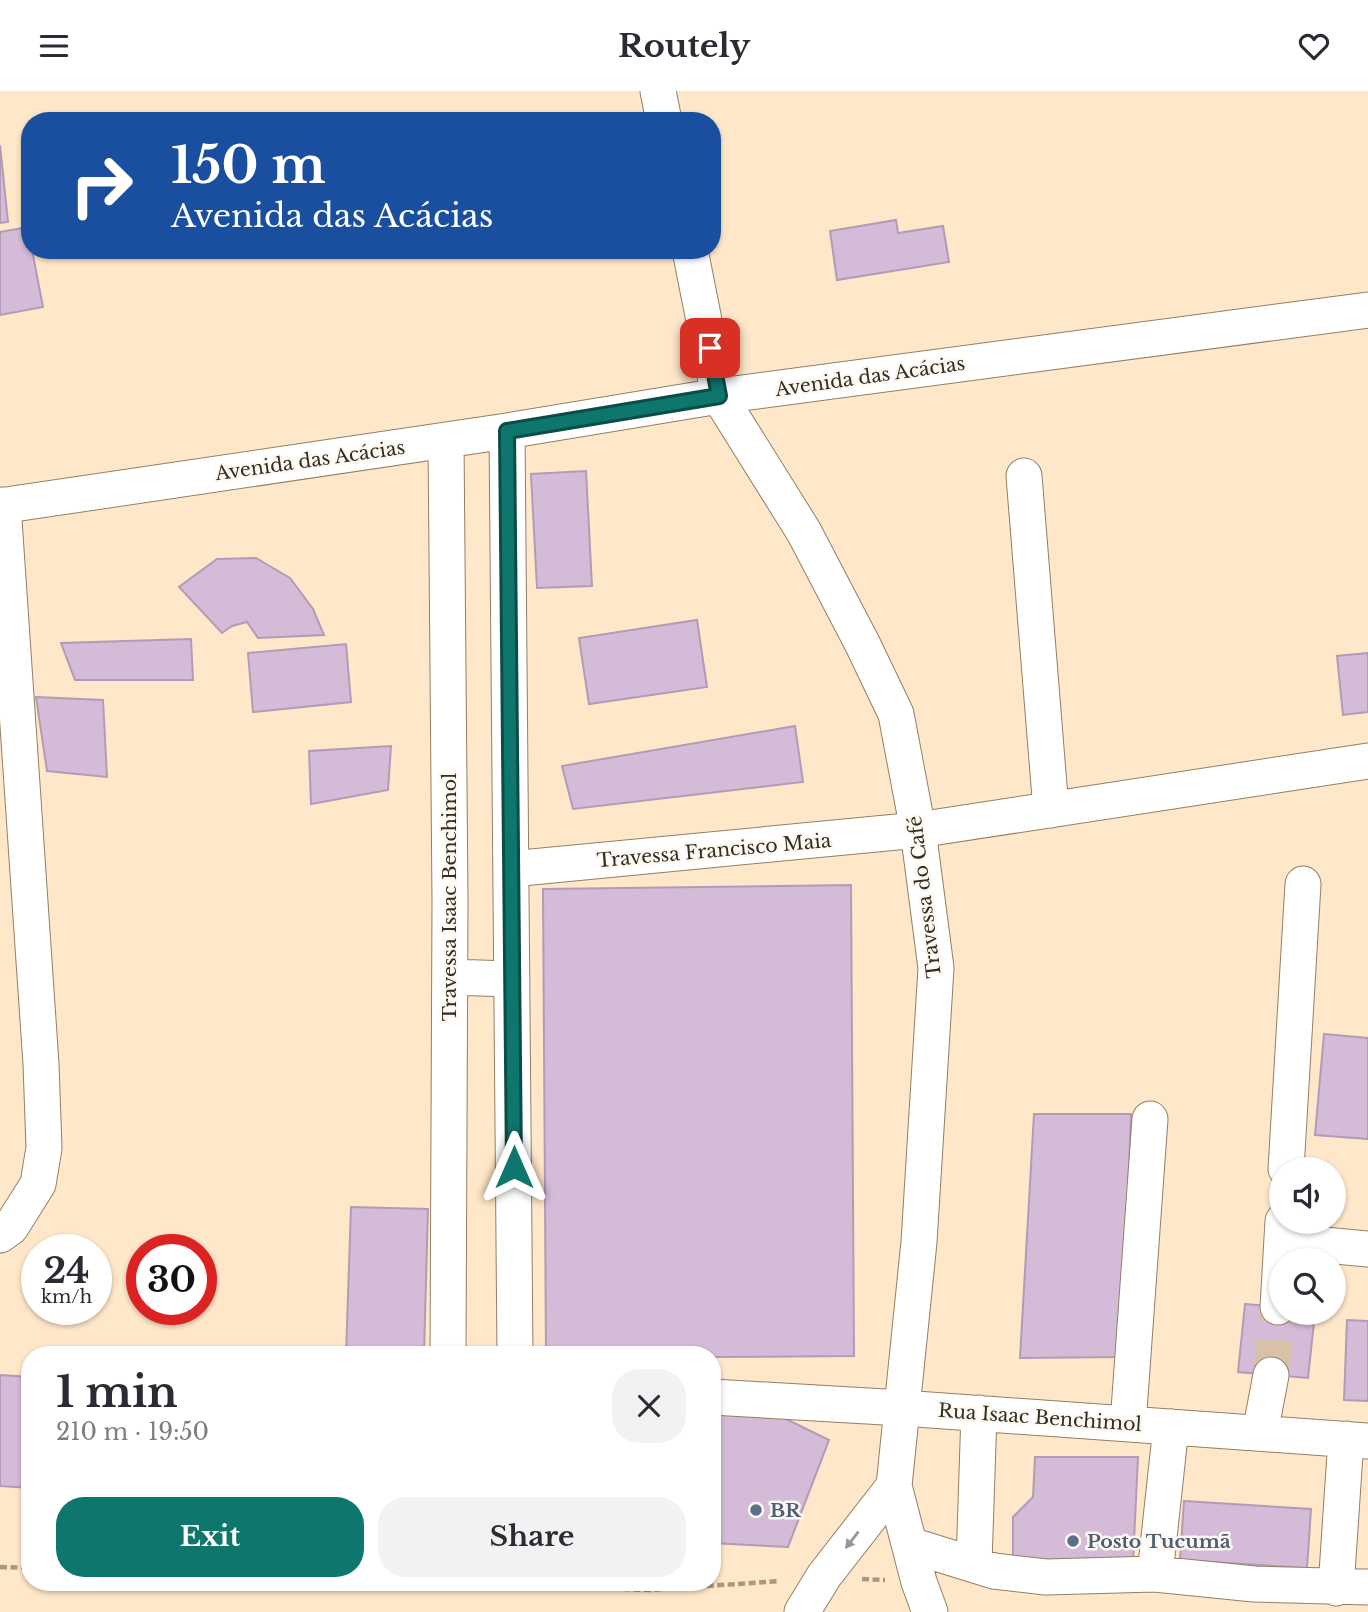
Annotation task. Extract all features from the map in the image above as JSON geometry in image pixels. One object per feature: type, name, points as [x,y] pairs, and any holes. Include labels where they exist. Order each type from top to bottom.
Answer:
[{"type":"street","points":[[659,91],[662,112]]},
{"type":"street","points":[[692,259],[719,396]]},
{"type":"street","name":"Avenida das Acácias","points":[[1,506],[507,431],[719,396],[1368,310]]},
{"type":"street","name":"Travessa do Café","points":[[719,396],[804,532],[896,714],[918,830],[936,968],[919,1242],[894,1486]]},
{"type":"street","points":[[507,431],[515,1346]]},
{"type":"street","name":"Travessa Isaac Benchimol","points":[[446,440],[450,977],[448,1346]]},
{"type":"street","points":[[1024,476],[1051,810]]},
{"type":"street","points":[[0,1235],[10,1227],[38,1184],[44,1148],[41,1064],[11,797],[1,506]]},
{"type":"street","name":"Travessa Francisco Maia","points":[[511,869],[918,830],[1368,761]]},
{"type":"street","points":[[1287,1157],[1303,884]]},
{"type":"street","points":[[450,977],[512,978]]},
{"type":"street","points":[[1128,1424],[1150,1119]]},
{"type":"street","points":[[1296,1234],[1368,1249]]},
{"type":"street","points":[[1260,1433],[1271,1375]]},
{"type":"street","name":"Rua Isaac Benchimol","points":[[721,1398],[1357,1440]]},
{"type":"street","points":[[974,1565],[979,1413]]},
{"type":"street","points":[[1156,1574],[1171,1427]]},
{"type":"street","points":[[910,1545],[994,1571],[1046,1577],[1156,1574],[1254,1584],[1352,1588],[1357,1440]]},
{"type":"street","points":[[894,1486],[925,1597]]},
{"type":"street","points":[[802,1612],[824,1576],[894,1486]]},
{"type":"path","points":[[0,1567],[21,1568]]},
{"type":"path","points":[[721,1586],[824,1576],[925,1597]]},
{"type":"building","points":[[0,145],[8,222],[0,223]]},
{"type":"building","points":[[896,220],[898,233],[943,226],[949,262],[837,280],[830,231]]},
{"type":"building","points":[[21,228],[21,259],[34,259],[43,307],[0,315],[0,232]]},
{"type":"building","points":[[586,471],[592,586],[537,588],[531,474]]},
{"type":"building","points":[[256,558],[290,578],[313,609],[324,635],[258,638],[247,622],[232,626],[222,633],[179,587],[217,559]]},
{"type":"building","points":[[697,620],[707,687],[589,704],[579,638]]},
{"type":"building","points":[[191,639],[193,680],[75,680],[61,643]]},
{"type":"building","points":[[346,644],[351,702],[253,712],[248,653]]},
{"type":"building","points":[[1368,653],[1368,712],[1343,715],[1337,656]]},
{"type":"building","points":[[36,697],[103,700],[107,777],[47,771]]},
{"type":"building","points":[[795,726],[803,782],[573,809],[562,766]]},
{"type":"building","points":[[391,746],[388,790],[311,804],[309,751]]},
{"type":"building","points":[[851,885],[854,1356],[721,1357],[721,1346],[546,1346],[543,889]]},
{"type":"building","points":[[1324,1034],[1368,1038],[1368,1139],[1315,1135]]},
{"type":"building","points":[[1034,1114],[1131,1114],[1122,1357],[1020,1358]]},
{"type":"building","points":[[351,1207],[428,1209],[424,1346],[346,1346]]},
{"type":"building","points":[[1245,1304],[1269,1306],[1269,1325],[1314,1325],[1308,1378],[1238,1372]]},
{"type":"building","points":[[1347,1320],[1368,1321],[1368,1401],[1344,1400]]},
{"type":"building","points":[[0,1375],[21,1376],[21,1487],[0,1486]]},
{"type":"building","points":[[721,1412],[778,1415],[829,1440],[788,1547],[721,1543]]},
{"type":"building","points":[[1035,1457],[1138,1457],[1133,1562],[1013,1566],[1013,1517],[1033,1497]]},
{"type":"building","points":[[1184,1501],[1311,1509],[1307,1568],[1180,1560]]},
{"type":"tunnel","points":[[1271,1375],[1276,1325]]},
{"type":"place","name":"BR","points":[[756,1510]]},
{"type":"place","name":"Posto Tucumã","points":[[1073,1541]]},
{"type":"route","points":[[514,1167],[507,431],[719,396],[710,348]]}]
